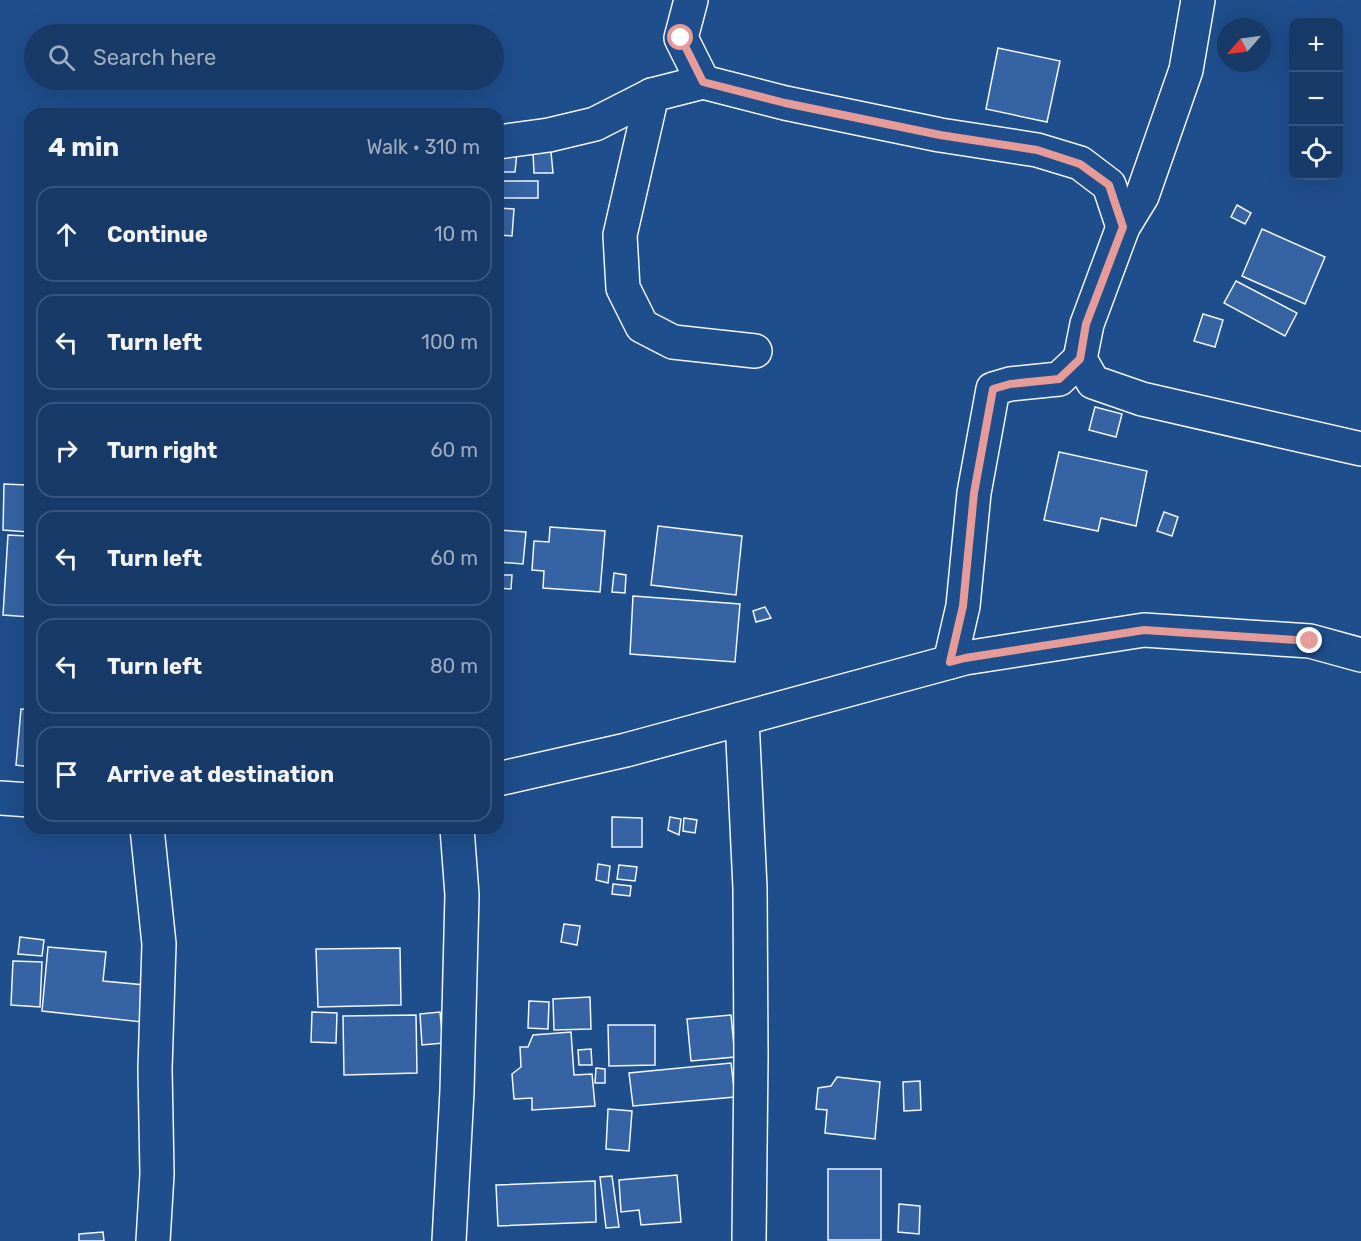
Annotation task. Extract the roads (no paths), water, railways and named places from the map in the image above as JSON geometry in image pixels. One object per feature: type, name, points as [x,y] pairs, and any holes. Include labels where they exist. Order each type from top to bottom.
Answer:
[{"type":"street","points":[[691,0],[681,38],[703,82]]},
{"type":"street","points":[[950,662],[963,606],[974,493],[993,389],[1010,384],[1059,379],[1080,359],[1086,324],[1123,227],[1142,196],[1186,70],[1198,0]]},
{"type":"street","points":[[504,141],[549,135],[595,124],[652,95],[703,82],[785,103],[918,130],[1037,150],[1080,164],[1109,185],[1123,227]]},
{"type":"street","points":[[652,95],[620,235],[623,288],[642,327],[673,342],[755,351]]},
{"type":"street","points":[[1080,359],[1093,382],[1142,399],[1361,449]]},
{"type":"street","points":[[504,778],[626,750],[965,658],[1144,630],[1310,641],[1361,655]]},
{"type":"street","points":[[742,719],[750,900],[749,1241]]},
{"type":"street","points":[[0,798],[24,800]]},
{"type":"street","points":[[148,834],[159,944],[155,1069],[157,1174],[153,1241]]},
{"type":"street","points":[[449,1241],[457,1091],[462,895],[457,834]]}]
